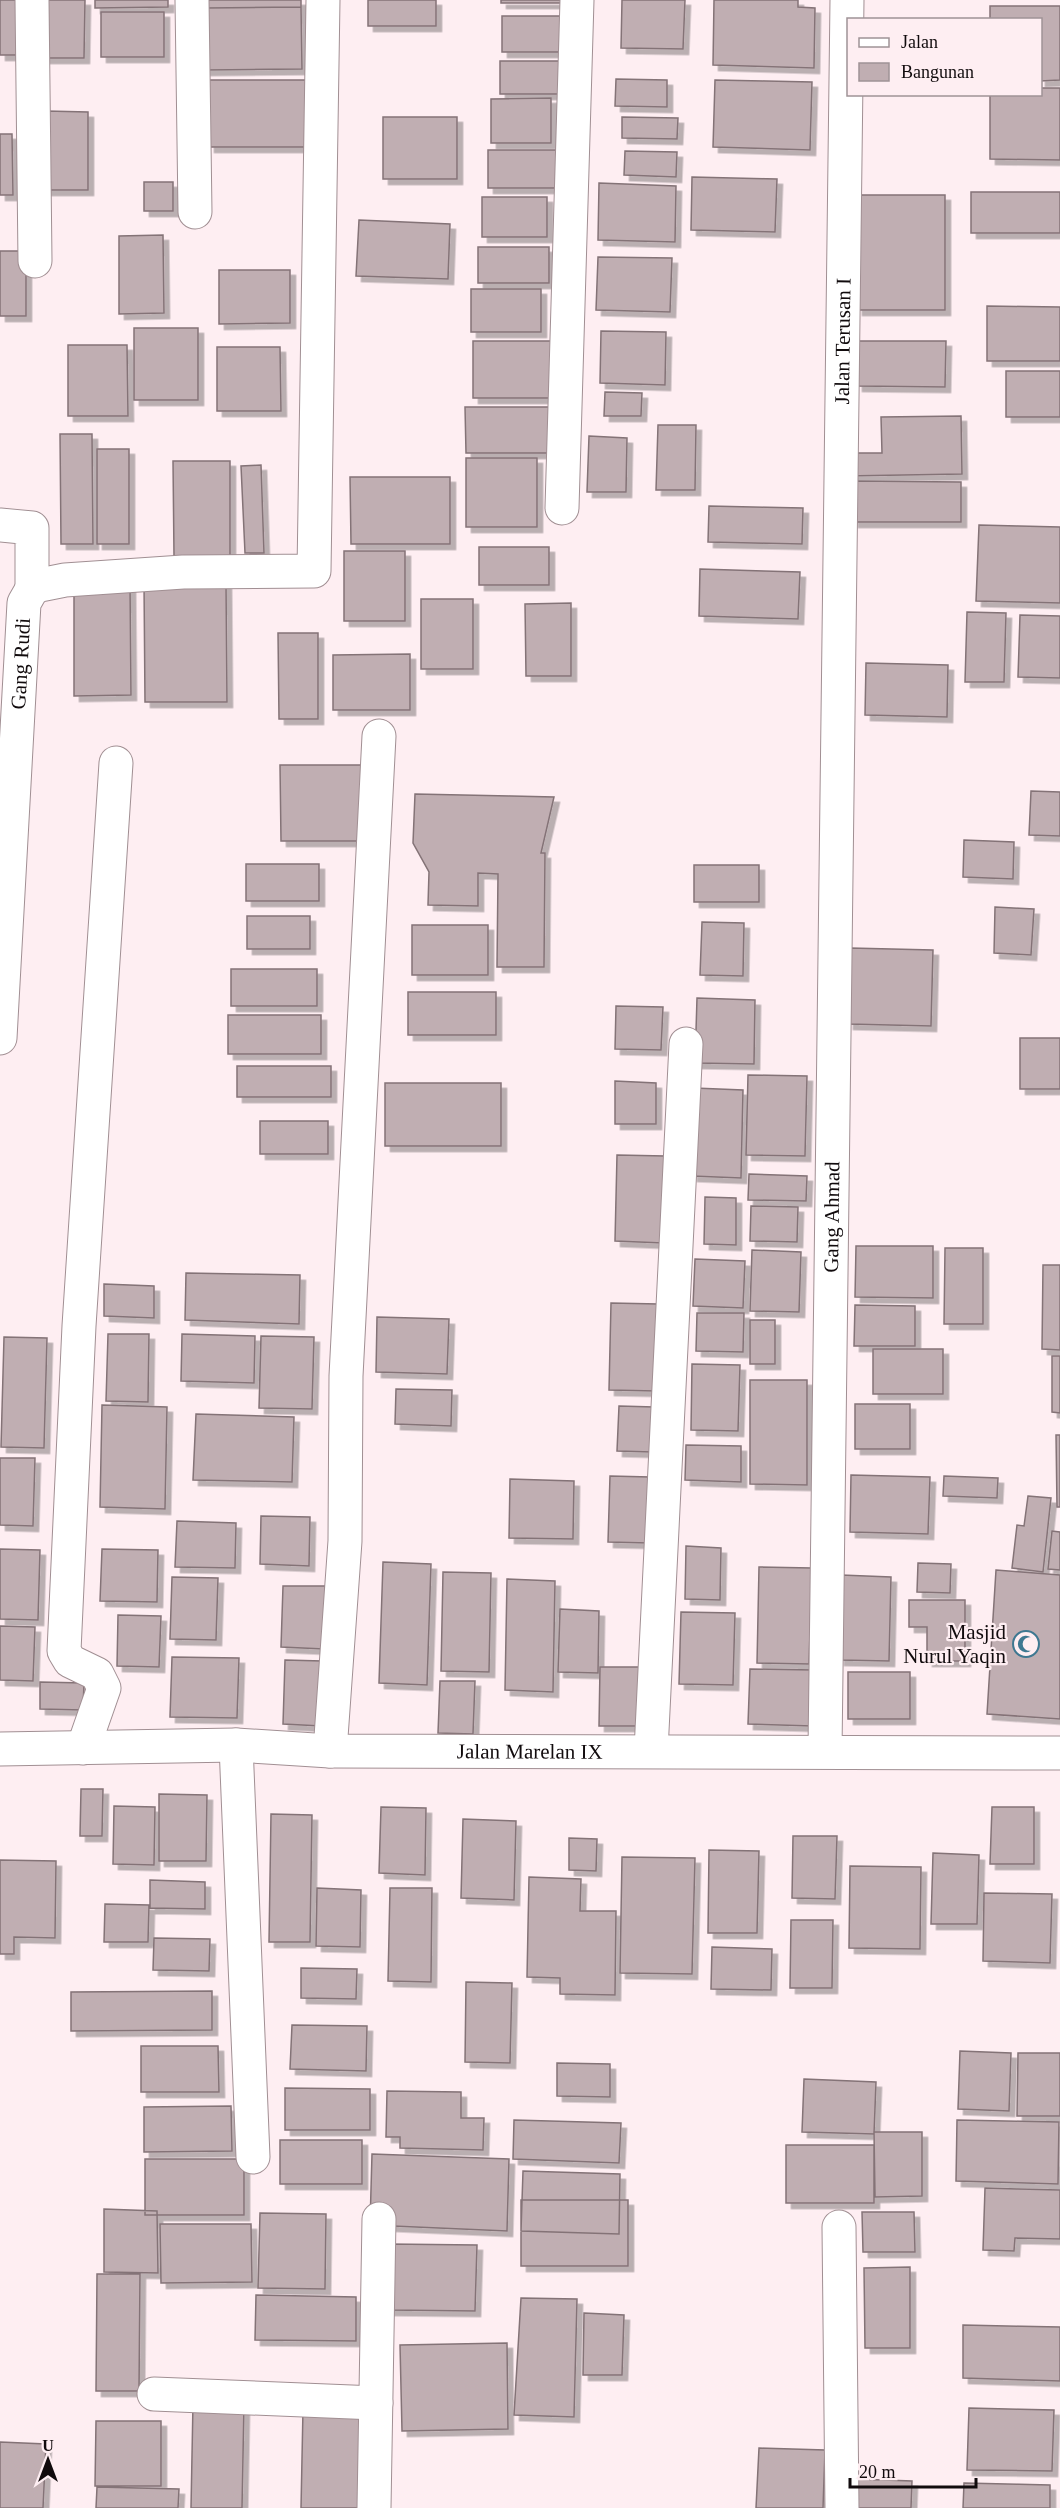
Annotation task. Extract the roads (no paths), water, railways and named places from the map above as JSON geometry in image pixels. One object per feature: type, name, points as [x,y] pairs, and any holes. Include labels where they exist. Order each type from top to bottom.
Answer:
[{"type":"street","points":[[32,0],[35,261]]},
{"type":"street","points":[[192,0],[195,212]]},
{"type":"street","name":"Gang Rudi","points":[[0,1038],[24,603],[32,589],[65,580],[183,572],[314,572],[323,0]]},
{"type":"street","points":[[562,508],[577,0]]},
{"type":"street","name":"Jalan Terusan I","points":[[838,683],[847,0]]},
{"type":"street","points":[[0,525],[32,528],[32,589]]},
{"type":"street","name":"Gang Ahmad","points":[[825,1751],[838,683]]},
{"type":"street","points":[[330,1751],[345,1541],[346,1376],[379,736]]},
{"type":"street","points":[[83,1748],[104,1688],[97,1674],[70,1661],[64,1651],[79,1326],[116,763]]},
{"type":"street","points":[[651,1751],[686,1044]]},
{"type":"street","points":[[236,1745],[253,2157]]},
{"type":"street","name":"Jalan Marelan IX","points":[[0,1749],[236,1745],[330,1751],[1060,1753]]},
{"type":"street","points":[[374,2508],[379,2219]]},
{"type":"street","points":[[839,2227],[842,2508]]},
{"type":"street","points":[[154,2394],[376,2403]]},
{"type":"place","name":"Masjid Nurul Yaqin","points":[[1026,1644]]}]
